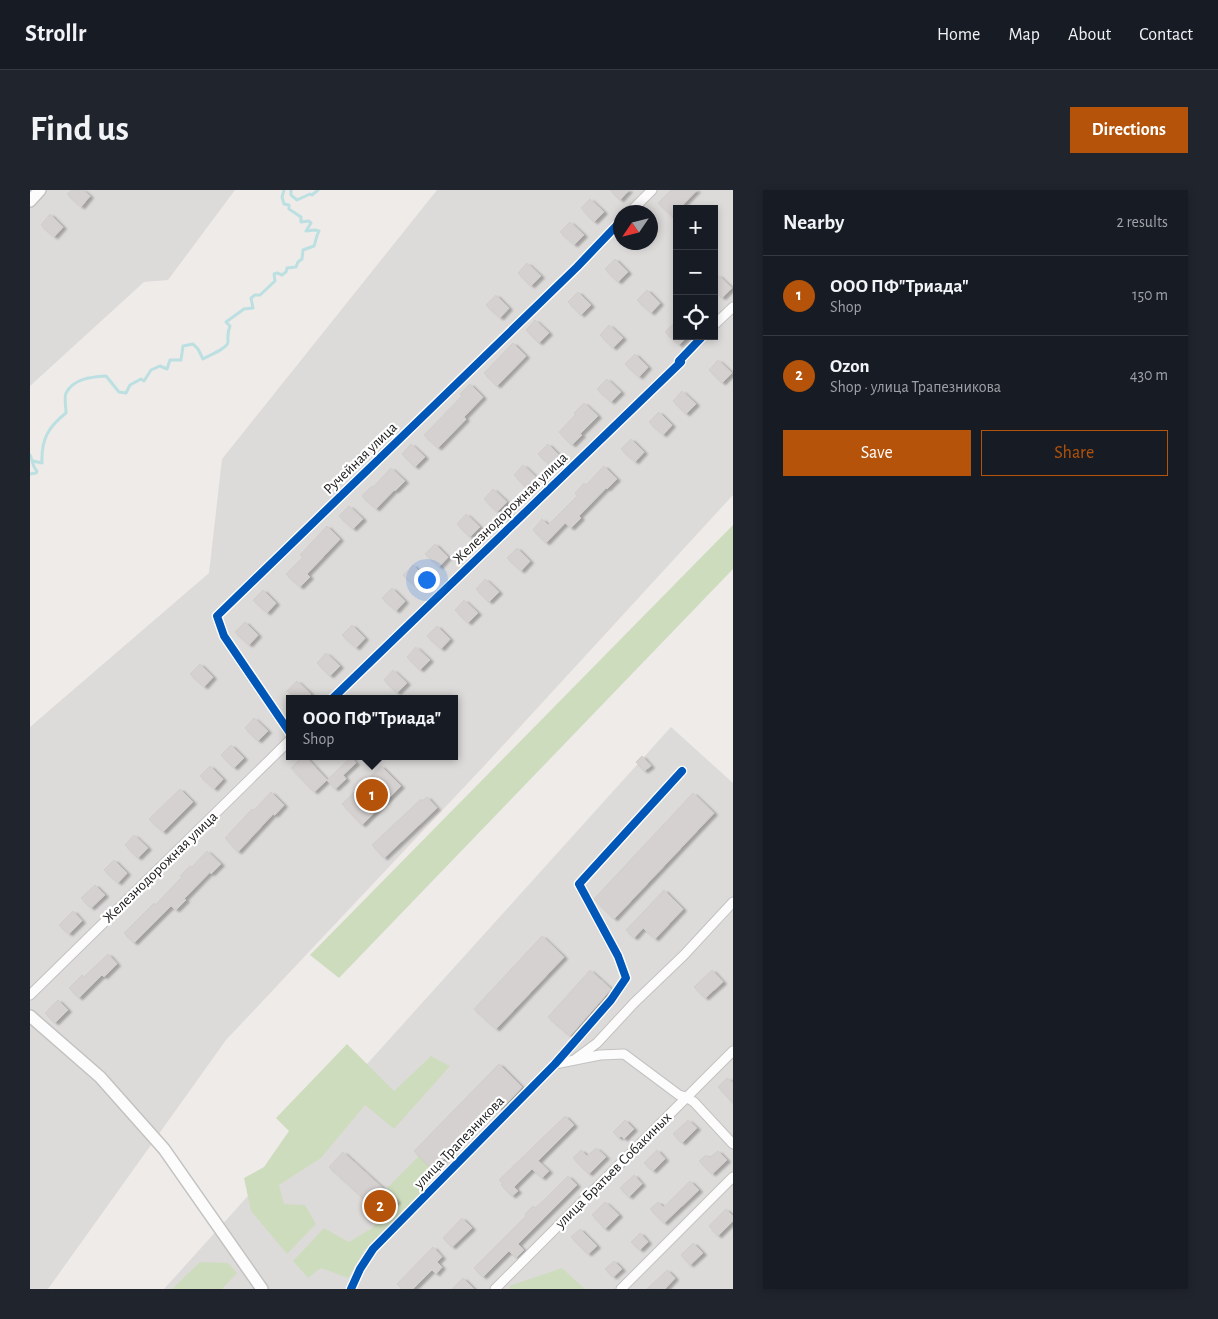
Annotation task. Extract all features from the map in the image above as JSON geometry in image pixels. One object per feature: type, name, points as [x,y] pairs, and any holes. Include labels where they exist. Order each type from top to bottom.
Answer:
[{"type":"street","points":[[637,205],[652,190]]},
{"type":"street","name":"Ручейная улица","points":[[286,727],[224,636],[217,616],[577,267],[613,229]]},
{"type":"street","points":[[718,322],[733,307]]},
{"type":"street","name":"Железнодорожная улица","points":[[336,695],[681,362],[679,361],[700,340]]},
{"type":"street","name":"Железнодорожная улица","points":[[30,995],[286,744]]},
{"type":"street","name":"улица Трапезникова","points":[[352,1289],[360,1269],[373,1250],[555,1064],[611,1000],[626,978],[618,956],[579,884],[682,771]]},
{"type":"street","points":[[574,1060],[597,1043],[634,1003],[684,955],[733,902]]},
{"type":"street","points":[[30,1016],[100,1077],[164,1149],[262,1289]]},
{"type":"street","name":"улица Братьев Собакиных","points":[[494,1289],[733,1051]]},
{"type":"street","points":[[555,1064],[600,1054],[624,1054],[679,1095],[694,1102],[733,1144]]},
{"type":"street","points":[[621,1289],[733,1177]]},
{"type":"shaded area","points":[[30,190],[235,190],[168,280],[144,282],[30,386]]},
{"type":"shaded area","points":[[437,190],[733,190],[733,495],[484,766],[226,1040],[48,1289],[30,1289],[30,727],[209,573],[222,459]]},
{"type":"shaded area","points":[[671,727],[733,783],[733,1289],[164,1289]]},
{"type":"green space","points":[[733,525],[733,569],[339,978],[310,955]]},
{"type":"green space","points":[[347,1044],[394,1091],[431,1056],[450,1066],[394,1129],[365,1105],[321,1158],[279,1185],[284,1204],[305,1205],[316,1224],[287,1254],[251,1211],[244,1178],[264,1167],[289,1131],[276,1118]]},
{"type":"green space","points":[[419,1156],[439,1173],[364,1251],[348,1278],[321,1268],[308,1278],[293,1261],[324,1228],[349,1242],[372,1228],[397,1201],[385,1190]]},
{"type":"green space","points":[[200,1262],[228,1263],[237,1273],[222,1289],[172,1289]]},
{"type":"green space","points":[[562,1268],[585,1289],[510,1289],[509,1286]]},
{"type":"building","points":[[72,190],[83,190],[90,196],[81,207],[67,194]]},
{"type":"building","points":[[610,190],[629,190],[620,200]]},
{"type":"building","points":[[671,190],[697,190],[683,205],[673,205],[672,216],[658,203]]},
{"type":"building","points":[[590,199],[604,212],[594,222],[581,208]]},
{"type":"building","points":[[50,214],[63,227],[54,237],[41,225]]},
{"type":"building","points":[[570,222],[584,235],[574,245],[560,232]]},
{"type":"building","points":[[615,259],[628,272],[618,282],[605,269]]},
{"type":"building","points":[[527,263],[541,276],[531,286],[518,273]]},
{"type":"building","points":[[718,275],[732,288],[722,298],[718,294]]},
{"type":"building","points":[[647,290],[660,303],[651,313],[637,300]]},
{"type":"building","points":[[578,292],[591,305],[581,315],[568,302]]},
{"type":"building","points":[[496,295],[509,308],[500,318],[486,305]]},
{"type":"building","points":[[535,320],[549,333],[539,343],[526,330]]},
{"type":"building","points":[[673,324],[673,339],[665,332]]},
{"type":"building","points":[[609,325],[623,338],[613,348],[600,335]]},
{"type":"building","points":[[674,340],[684,340],[679,345]]},
{"type":"building","points":[[513,343],[526,356],[497,386],[484,373]]},
{"type":"building","points":[[635,354],[648,367],[639,377],[625,364]]},
{"type":"building","points":[[718,360],[732,373],[722,383],[709,370]]},
{"type":"building","points":[[607,379],[621,392],[611,402],[597,389]]},
{"type":"building","points":[[470,384],[483,397],[464,417],[466,419],[438,448],[424,435],[462,396],[460,394]]},
{"type":"building","points":[[682,391],[696,404],[686,414],[673,401]]},
{"type":"building","points":[[584,403],[598,416],[572,445],[559,432]]},
{"type":"building","points":[[659,412],[672,425],[663,435],[649,422]]},
{"type":"building","points":[[631,439],[644,452],[635,462],[621,449]]},
{"type":"building","points":[[411,444],[425,457],[415,467],[402,454]]},
{"type":"building","points":[[548,444],[561,457],[552,467],[538,454]]},
{"type":"building","points":[[523,465],[537,478],[527,488],[514,475]]},
{"type":"building","points":[[604,466],[617,479],[579,516],[581,518],[571,528],[565,523],[546,543],[533,530],[542,519],[548,525],[577,496],[575,493],[584,483],[586,485]]},
{"type":"building","points":[[391,468],[405,481],[376,509],[362,496]]},
{"type":"building","points":[[493,489],[507,502],[497,512],[484,499]]},
{"type":"building","points":[[349,506],[363,519],[353,529],[339,516]]},
{"type":"building","points":[[466,514],[480,527],[470,537],[457,524]]},
{"type":"building","points":[[327,526],[340,539],[307,574],[310,577],[300,587],[286,574],[303,557],[300,555]]},
{"type":"building","points":[[435,544],[448,557],[439,567],[425,554]]},
{"type":"building","points":[[517,548],[530,561],[521,571],[507,558]]},
{"type":"building","points":[[413,565],[426,578],[417,588],[403,575]]},
{"type":"building","points":[[485,579],[499,592],[489,602],[476,589]]},
{"type":"building","points":[[392,588],[405,601],[396,611],[382,598]]},
{"type":"building","points":[[263,590],[276,603],[267,613],[253,600]]},
{"type":"building","points":[[464,600],[478,613],[468,623],[455,610]]},
{"type":"building","points":[[245,622],[258,635],[249,645],[235,632]]},
{"type":"building","points":[[352,625],[365,638],[356,648],[342,635]]},
{"type":"building","points":[[437,626],[450,639],[441,649],[427,636]]},
{"type":"building","points":[[416,647],[430,660],[420,670],[407,657]]},
{"type":"building","points":[[326,653],[340,666],[330,676],[317,663]]},
{"type":"building","points":[[200,664],[213,677],[204,687],[190,674]]},
{"type":"building","points":[[393,670],[407,683],[397,693],[384,680]]},
{"type":"building","points":[[297,681],[311,694],[292,695],[287,691]]},
{"type":"building","points":[[254,718],[268,731],[258,741],[245,728]]},
{"type":"building","points":[[231,745],[244,758],[234,768],[221,755]]},
{"type":"building","points":[[642,756],[651,766],[644,771],[636,762]]},
{"type":"building","points":[[299,760],[309,760],[327,780],[314,792],[291,768]]},
{"type":"building","points":[[348,760],[354,760],[356,763],[343,775],[346,779],[335,789],[327,780]]},
{"type":"building","points":[[210,766],[223,779],[214,789],[200,776]]},
{"type":"building","points":[[381,766],[401,786],[362,825],[342,804]]},
{"type":"building","points":[[180,789],[193,802],[163,832],[149,819]]},
{"type":"building","points":[[271,792],[284,805],[275,815],[273,814],[238,852],[225,838]]},
{"type":"building","points":[[693,793],[714,813],[614,919],[594,899]]},
{"type":"building","points":[[427,797],[437,808],[384,858],[372,845],[421,799],[422,801]]},
{"type":"building","points":[[134,835],[148,848],[138,858],[125,845]]},
{"type":"building","points":[[207,851],[221,864],[211,874],[210,872],[176,910],[171,906],[134,943],[124,933],[154,903],[155,905],[182,877],[180,876],[190,866],[192,867]]},
{"type":"building","points":[[114,860],[127,873],[118,883],[104,870]]},
{"type":"building","points":[[95,885],[105,895],[91,908],[81,898]]},
{"type":"building","points":[[664,890],[683,909],[655,939],[643,928],[634,938],[626,930]]},
{"type":"building","points":[[73,911],[82,921],[69,934],[59,925]]},
{"type":"building","points":[[542,936],[564,957],[496,1029],[474,1009]]},
{"type":"building","points":[[108,954],[117,964],[104,977],[102,975],[79,998],[69,988],[82,975],[84,977]]},
{"type":"building","points":[[590,970],[611,989],[570,1036],[548,1017]]},
{"type":"building","points":[[712,970],[723,982],[705,998],[694,987]]},
{"type":"building","points":[[58,1000],[68,1010],[55,1023],[45,1013]]},
{"type":"building","points":[[499,1064],[522,1087],[500,1110],[496,1106],[433,1170],[414,1151]]},
{"type":"building","points":[[727,1078],[733,1083],[733,1103],[718,1087]]},
{"type":"building","points":[[565,1116],[574,1125],[538,1161],[549,1171],[542,1178],[532,1169],[514,1187],[518,1191],[512,1196],[501,1185],[503,1183],[499,1180]]},
{"type":"building","points":[[625,1120],[634,1129],[624,1139],[621,1136],[619,1138],[613,1132]]},
{"type":"building","points":[[688,1120],[697,1128],[682,1143],[673,1134]]},
{"type":"building","points":[[596,1148],[606,1157],[589,1174],[573,1158],[581,1150],[587,1156]]},
{"type":"building","points":[[657,1150],[665,1159],[653,1171],[644,1163]]},
{"type":"building","points":[[718,1151],[727,1160],[712,1174],[699,1161],[706,1155],[709,1158]]},
{"type":"building","points":[[343,1152],[397,1201],[383,1216],[329,1167]]},
{"type":"building","points":[[634,1175],[642,1184],[629,1197],[620,1188]]},
{"type":"building","points":[[568,1176],[577,1185],[518,1244],[524,1250],[516,1258],[509,1251],[483,1277],[474,1268],[526,1216],[525,1214],[533,1206],[535,1208]]},
{"type":"building","points":[[690,1181],[699,1190],[664,1223],[650,1209],[658,1202],[663,1207],[665,1206]]},
{"type":"building","points":[[605,1202],[619,1215],[605,1229],[592,1215]]},
{"type":"building","points":[[726,1209],[733,1216],[733,1221],[718,1236],[709,1226]]},
{"type":"building","points":[[462,1218],[472,1228],[452,1247],[443,1238]]},
{"type":"building","points":[[580,1229],[597,1246],[588,1254],[571,1237]]},
{"type":"building","points":[[640,1233],[648,1242],[640,1250],[631,1242]]},
{"type":"building","points":[[693,1243],[703,1253],[690,1265],[681,1255]]},
{"type":"building","points":[[433,1247],[442,1257],[437,1262],[442,1267],[436,1274],[432,1270],[413,1289],[402,1289],[397,1284]]},
{"type":"building","points":[[614,1261],[622,1269],[613,1277],[605,1269]]},
{"type":"building","points":[[667,1270],[675,1278],[665,1289],[647,1289]]},
{"type":"building","points":[[463,1278],[474,1289],[452,1289]]},
{"type":"waterway","points":[[33,461],[42,463],[44,441],[50,429],[66,413],[65,395],[69,388],[78,381],[106,376],[119,392],[126,393],[130,385],[141,379],[144,381],[151,370],[160,366],[167,369],[170,360],[181,360],[183,346],[193,344],[203,359],[227,344],[230,326],[226,322],[244,309],[253,308],[251,298],[255,295],[260,295],[275,281],[274,274],[282,275],[286,272],[287,268],[296,267],[302,259],[303,250],[314,246],[319,231],[306,231],[311,223],[309,221],[301,222],[301,217],[289,209],[289,205],[284,204],[282,197],[284,190]]},
{"type":"waterway","points":[[291,190],[291,195],[297,200],[310,194],[312,195],[318,190]]},
{"type":"waterway","points":[[30,455],[37,471],[30,474]]},
{"type":"cycle path","points":[[286,727],[224,636],[217,616],[577,267],[613,229]]},
{"type":"cycle path","points":[[336,695],[681,362],[679,361],[699,340]]},
{"type":"cycle path","points":[[351,1289],[360,1269],[373,1249],[555,1064],[611,1000],[626,978],[618,956],[579,884],[682,771]]},
{"type":"place","name":"ООО ПФ\"Триада\"","points":[[372,795]]},
{"type":"place","name":"Ozon","points":[[380,1206]]}]
